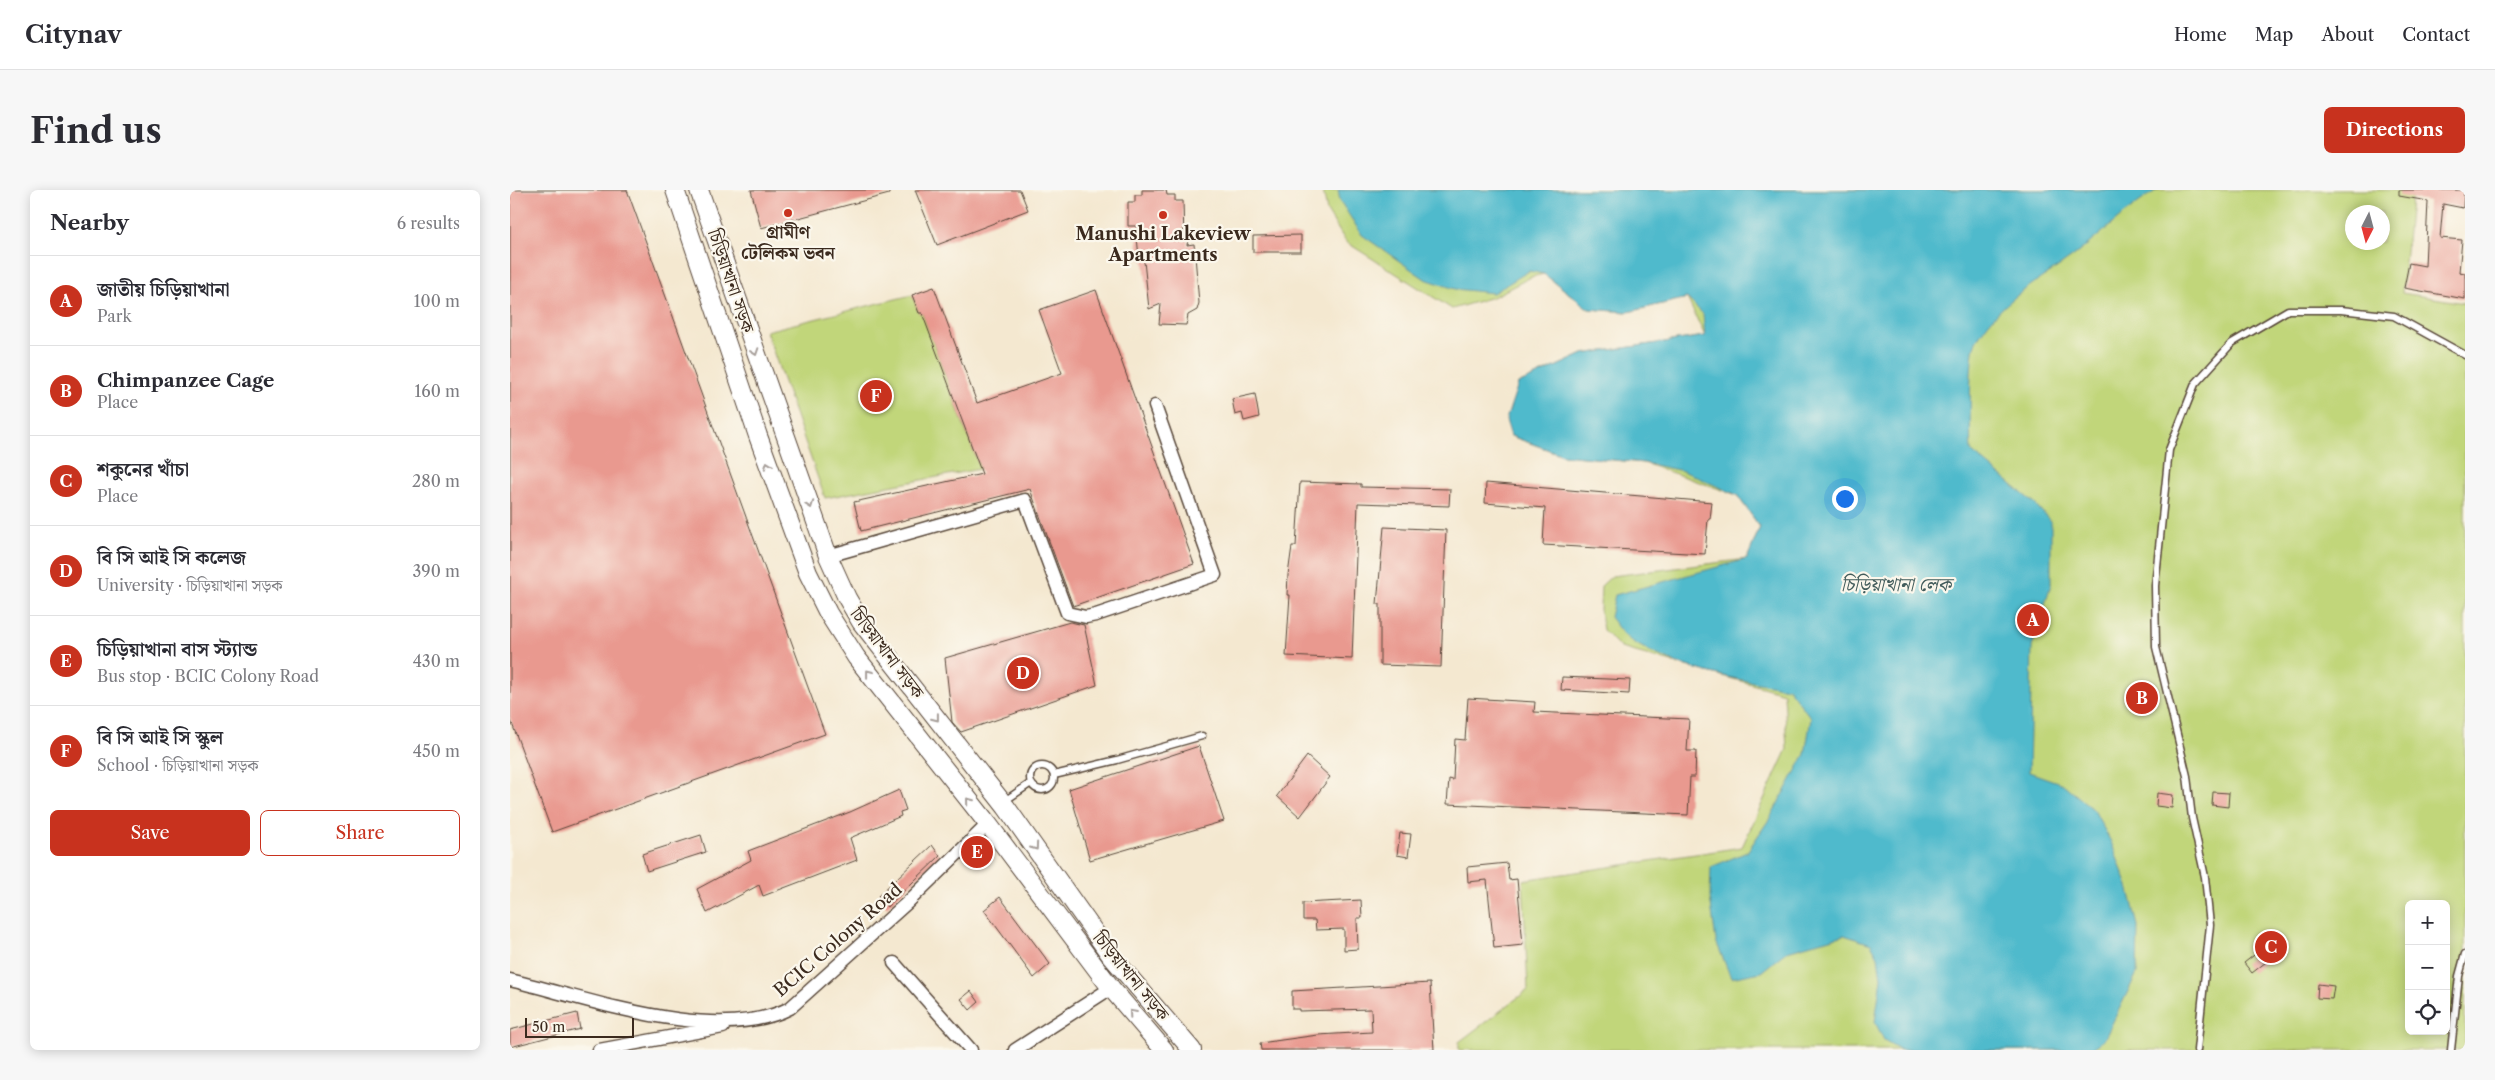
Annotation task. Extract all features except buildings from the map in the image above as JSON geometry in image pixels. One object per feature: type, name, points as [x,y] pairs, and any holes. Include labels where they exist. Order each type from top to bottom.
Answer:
[{"type":"main road","name":"চিড়িয়াখানা সড়ক","points":[[675,190],[758,436],[804,563],[828,613],[856,657],[988,824],[1111,988],[1164,1050]]},
{"type":"main road","name":"চিড়িয়াখানা সড়ক","points":[[699,190],[828,555],[847,598],[861,622],[1004,804],[1112,957],[1192,1050]]},
{"type":"main road","points":[[804,563],[828,555]]},
{"type":"main road","points":[[988,824],[1004,804]]},
{"type":"street","points":[[828,555],[1025,500],[1067,613],[1086,617],[1096,615],[1216,575],[1155,406]]},
{"type":"street","name":"BCIC Colony Road","points":[[510,980],[657,1016],[713,1022],[758,1020],[778,1015],[790,1008],[908,902],[988,824]]},
{"type":"street","points":[[894,963],[971,1050]]},
{"type":"street","points":[[1015,1050],[1111,988]]},
{"type":"street","points":[[599,1050],[758,1020]]},
{"type":"lane","points":[[2196,1050],[2210,925],[2205,877],[2192,818],[2187,776],[2156,647],[2155,586],[2169,450],[2196,384],[2232,342],[2288,310],[2341,310],[2394,316],[2465,354]]},
{"type":"lane","points":[[1054,775],[1117,760],[1202,736]]},
{"type":"lane","points":[[1046,766],[1054,775],[1054,783],[1048,789],[1037,789],[1031,784],[1031,772],[1037,767],[1046,766]]},
{"type":"lane","points":[[1004,804],[1031,784]]},
{"type":"lane","points":[[2451,1050],[2459,976],[2465,954]]},
{"type":"green space","points":[[1323,190],[2412,190],[2402,293],[2465,303],[2465,1050],[1459,1050],[1459,1042],[1528,990],[1523,880],[1742,847],[1787,749],[1784,693],[1621,648],[1603,630],[1600,610],[1601,586],[1612,576],[1747,559],[1760,527],[1737,495],[1644,463],[1563,455],[1511,436],[1518,384],[1583,354],[1705,336],[1687,298],[1628,312],[1589,309],[1544,274],[1531,277],[1493,297],[1452,309],[1346,242],[1327,211]]},
{"type":"green space","points":[[912,295],[919,313],[922,313],[980,469],[825,498],[766,331]]},
{"type":"water","name":"চিড়িয়াখানা লেক","points":[[1338,190],[2157,190],[2076,254],[2020,293],[1995,316],[1975,344],[1970,396],[1971,451],[2035,504],[2051,522],[2051,584],[2032,647],[2029,772],[2063,784],[2094,810],[2111,842],[2128,886],[2138,926],[2137,973],[2104,1040],[2090,1050],[1901,1050],[1884,1040],[1875,1022],[1881,978],[1878,957],[1871,944],[1844,935],[1787,951],[1761,972],[1731,978],[1716,941],[1710,897],[1711,867],[1747,852],[1770,818],[1805,754],[1811,718],[1788,688],[1728,677],[1666,659],[1630,640],[1610,617],[1615,595],[1747,559],[1760,527],[1737,495],[1683,471],[1644,463],[1563,455],[1511,436],[1506,420],[1518,384],[1583,354],[1705,336],[1703,314],[1687,298],[1628,312],[1589,309],[1544,274],[1529,271],[1493,293],[1455,289],[1425,279],[1362,235],[1340,201]]},
{"type":"place","name":"গ্রামীণ টেলিকম ভবন","points":[[788,213]]},
{"type":"place","name":"Manushi Lakeview Apartments","points":[[1163,215]]},
{"type":"place","name":"বি সি আই সি স্কুল","points":[[876,396]]},
{"type":"place","name":"জাতীয় চিড়িয়াখানা","points":[[2033,620]]},
{"type":"place","name":"বি সি আই সি কলেজ","points":[[1023,673]]},
{"type":"place","name":"Chimpanzee Cage","points":[[2142,698]]},
{"type":"place","name":"চিড়িয়াখানা বাস স্ট্যান্ড","points":[[977,852]]},
{"type":"place","name":"শকুনের খাঁচা","points":[[2271,947]]}]
